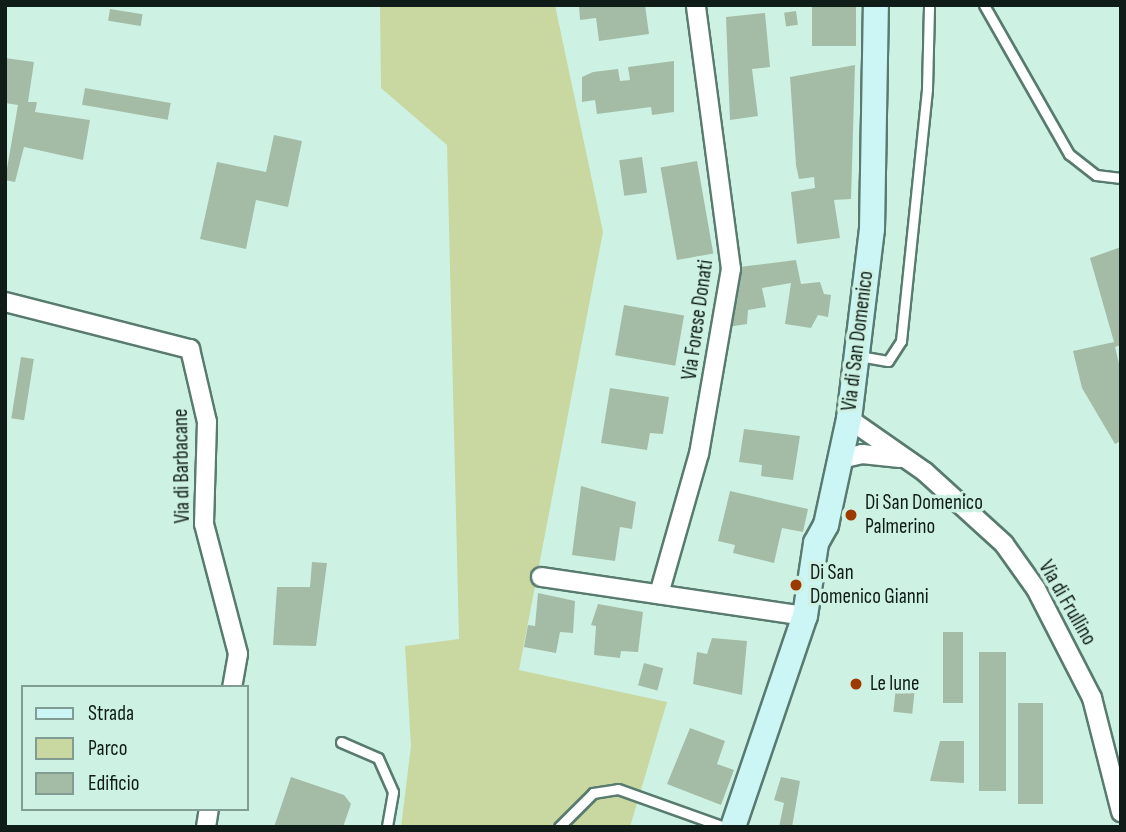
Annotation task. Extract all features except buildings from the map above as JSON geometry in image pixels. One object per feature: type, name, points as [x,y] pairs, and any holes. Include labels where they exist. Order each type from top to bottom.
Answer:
[{"type":"main road","name":"Via di San Domenico","points":[[733,827],[805,617],[814,580],[826,566],[827,525],[849,419],[857,355],[876,154],[871,130],[878,66],[876,5]]},
{"type":"street","name":"Via Forese Donati","points":[[659,594],[699,454],[731,269],[696,5]]},
{"type":"street","name":"Via di Barbacane","points":[[5,302],[190,349],[206,422],[204,524],[237,654],[232,685]]},
{"type":"street","name":"Via di Frullino","points":[[849,419],[906,459],[1004,544],[1036,589],[1092,698],[1121,812]]},
{"type":"street","points":[[841,458],[869,454],[906,459]]},
{"type":"street","points":[[541,577],[805,617]]},
{"type":"lane","points":[[857,355],[888,361],[901,341],[924,127],[929,5]]},
{"type":"lane","points":[[984,5],[1069,154],[1096,175],[1121,178]]},
{"type":"lane","points":[[341,742],[378,758],[393,792],[387,827]]},
{"type":"lane","points":[[559,827],[593,793],[618,789],[723,827]]},
{"type":"green space","points":[[380,5],[555,5],[603,232],[519,670],[667,702],[630,827],[401,827],[411,746],[405,646],[459,639],[447,145],[381,88]]},
{"type":"place","name":"Di San Domenico Palmerino","points":[[851,515]]},
{"type":"place","name":"Di San Domenico Gianni","points":[[796,585]]},
{"type":"place","name":"Le lune","points":[[856,684]]}]
